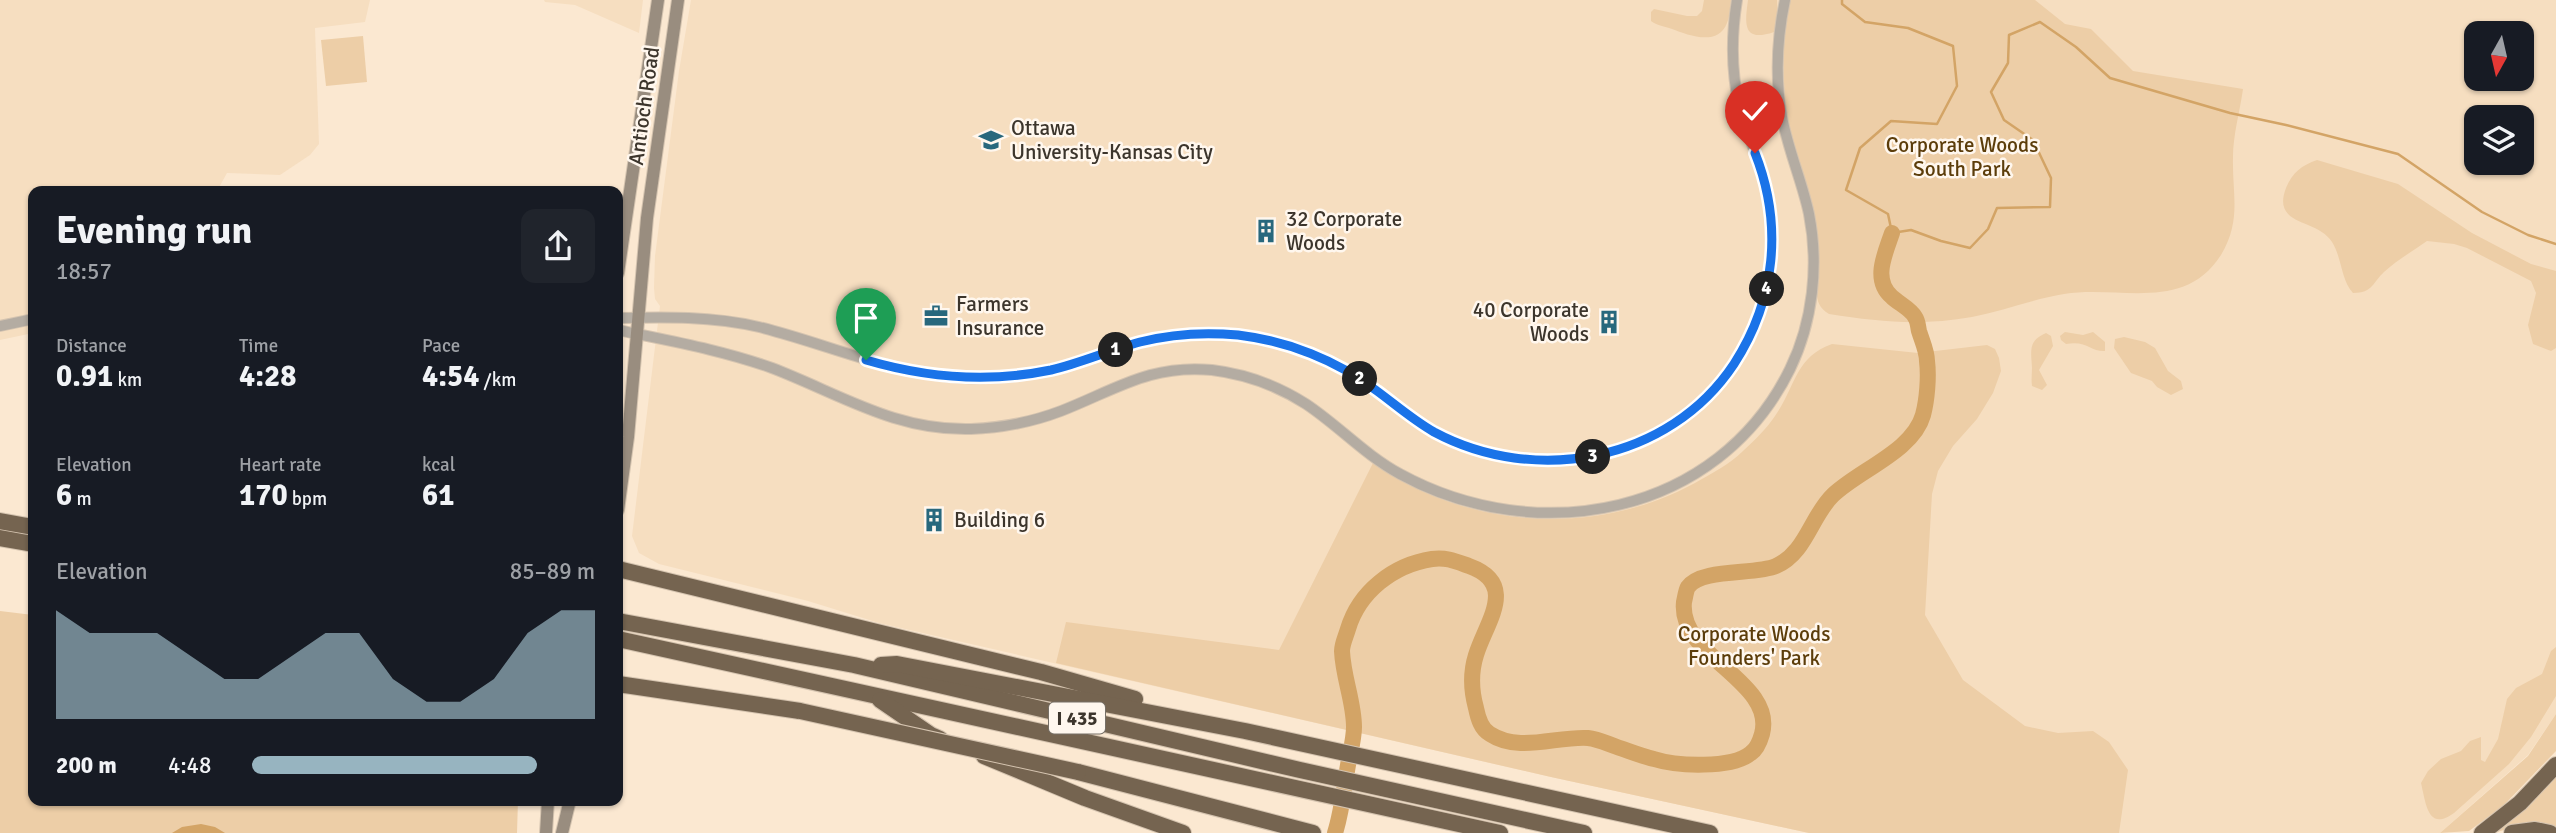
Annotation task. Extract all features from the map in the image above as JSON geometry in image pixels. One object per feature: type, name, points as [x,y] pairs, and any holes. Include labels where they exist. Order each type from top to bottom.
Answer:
[{"type":"highway","points":[[0,521],[28,526]]},
{"type":"highway","points":[[0,538],[28,543]]},
{"type":"highway","points":[[623,570],[1041,672],[1245,731]]},
{"type":"highway","name":"I 435","points":[[623,622],[854,665],[1300,770],[1584,833]]},
{"type":"highway","name":"I 435","points":[[623,640],[1500,833]]},
{"type":"highway","points":[[854,665],[897,664],[1245,731],[1710,833]]},
{"type":"highway","points":[[623,685],[758,703],[800,712],[1078,772],[1313,833]]},
{"type":"highway","points":[[873,694],[931,736],[1086,799],[1184,833]]},
{"type":"highway","points":[[2482,833],[2520,803],[2556,765]]},
{"type":"highway","points":[[2512,833],[2535,830],[2550,833]]},
{"type":"main road","name":"Antioch Road","points":[[623,240],[658,0]]},
{"type":"main road","name":"Antioch Road","points":[[623,474],[647,218],[675,4]]},
{"type":"main road","points":[[545,833],[547,806]]},
{"type":"main road","points":[[562,833],[569,806]]},
{"type":"street","points":[[623,318],[709,318],[755,326],[903,370],[969,378],[1051,370],[1161,337],[1240,335],[1296,348],[1338,366],[1377,390],[1401,411],[1433,431],[1476,450],[1504,457],[1553,461],[1614,452],[1667,428],[1700,404],[1729,371],[1742,351],[1763,306],[1770,270],[1772,228],[1767,188],[1744,124],[1733,72],[1732,44],[1737,0]]},
{"type":"street","points":[[623,331],[744,358],[801,379],[874,413],[897,420],[946,428],[994,427],[1042,418],[1116,385],[1156,373],[1186,369],[1223,372],[1255,379],[1289,394],[1318,412],[1357,447],[1396,473],[1458,499],[1504,509],[1549,513],[1599,510],[1644,499],[1685,481],[1735,444],[1772,401],[1791,367],[1803,336],[1812,295],[1813,252],[1809,213],[1786,135],[1779,92],[1779,47],[1785,0]]},
{"type":"street","points":[[0,326],[28,320]]},
{"type":"shaded area","points":[[0,0],[370,0],[365,22],[315,28],[319,144],[310,155],[280,175],[227,173],[220,186],[28,186],[28,334],[0,340]]},
{"type":"shaded area","points":[[544,0],[643,0],[639,33],[575,5]]},
{"type":"shaded area","points":[[691,0],[2556,0],[2556,714],[2528,755],[2440,833],[1809,833],[1551,777],[879,623],[808,601],[659,564],[639,553],[632,536],[660,306],[655,299],[655,256]]},
{"type":"shaded area","points":[[201,824],[215,827],[225,833],[172,833],[182,827]]},
{"type":"green space","points":[[1704,0],[1731,0],[1727,23],[1717,35],[1694,36],[1651,21],[1651,12],[1654,9],[1697,16],[1702,11]]},
{"type":"green space","points":[[1748,0],[1777,0],[1778,25],[1774,32],[1764,35],[1751,33],[1746,23]]},
{"type":"green space","name":"Corporate Woods South Park","points":[[1790,0],[2035,0],[2065,24],[2091,29],[2133,71],[2243,89],[2233,149],[2234,218],[2228,242],[2221,255],[2206,273],[2189,284],[2170,290],[2149,293],[2064,294],[1972,317],[1935,321],[1883,321],[1829,314],[1818,302],[1818,274],[1790,138],[1784,69]]},
{"type":"green space","points":[[363,36],[367,82],[326,86],[321,40]]},
{"type":"green space","points":[[2317,160],[2398,184],[2472,233],[2531,264],[2556,271],[2556,348],[2551,351],[2533,344],[2528,325],[2536,293],[2531,281],[2454,244],[2427,241],[2389,268],[2369,289],[2353,293],[2346,282],[2332,242],[2325,234],[2298,221],[2285,210],[2283,201],[2291,178],[2302,167]]},
{"type":"green space","points":[[2065,332],[2083,335],[2093,332],[2105,342],[2105,351],[2079,344],[2066,344],[2060,336]]},
{"type":"green space","points":[[2046,333],[2051,336],[2053,346],[2039,370],[2047,385],[2042,390],[2032,386],[2031,351],[2036,339]]},
{"type":"green space","points":[[2124,337],[2145,342],[2155,348],[2168,371],[2181,381],[2183,389],[2171,395],[2152,381],[2131,373],[2114,348],[2115,339]]},
{"type":"green space","name":"Corporate Woods Founders' Park","points":[[1832,344],[1918,353],[1987,345],[1995,349],[2001,371],[1993,393],[1977,419],[1953,446],[1938,471],[1932,494],[1925,615],[1963,680],[2025,726],[2058,733],[2093,731],[2109,742],[2128,770],[2119,833],[1809,833],[1551,777],[1056,663],[1066,622],[1279,650],[1373,463],[1410,485],[1449,502],[1490,513],[1531,518],[1574,518],[1615,512],[1656,501],[1695,483],[1738,456],[1772,421],[1803,365],[1810,357]]},
{"type":"green space","points":[[0,611],[28,614],[28,806],[518,806],[517,833],[0,833]]},
{"type":"green space","points":[[2556,647],[2556,696],[2531,737],[2509,764],[2454,813],[2445,818],[2433,817],[2427,807],[2421,783],[2428,771],[2441,759],[2461,751],[2470,741],[2481,737],[2481,760],[2485,762],[2498,739],[2507,699],[2516,688],[2542,674],[2551,651]]},
{"type":"green space","points":[[2556,714],[2556,751],[2503,806],[2469,831],[2440,833],[2528,756]]},
{"type":"green space","points":[[2556,776],[2556,828],[2518,826],[2497,832]]},
{"type":"waterway","points":[[1842,0],[1842,4],[1865,22],[1908,28],[1953,46],[1957,86],[1937,124],[1891,121],[1860,148],[1846,190],[1888,214],[1892,233],[1911,230],[1970,248],[1988,229],[1997,208],[2050,207],[2051,178],[2033,140],[2004,120],[1991,92],[2008,63],[2009,35],[2040,22],[2076,47],[2110,78],[2230,113],[2398,154],[2482,212],[2528,235],[2556,244]]},
{"type":"waterway","points":[[1335,833],[1354,732],[1354,718],[1344,670],[1343,643],[1353,616],[1369,592],[1404,567],[1432,559],[1446,559],[1469,566],[1484,574],[1493,583],[1495,605],[1476,655],[1472,682],[1479,719],[1490,734],[1501,740],[1525,743],[1592,739],[1649,758],[1704,765],[1731,762],[1755,749],[1762,734],[1762,715],[1755,699],[1696,638],[1686,621],[1686,592],[1695,581],[1704,577],[1767,569],[1786,560],[1801,543],[1833,495],[1897,450],[1917,428],[1927,396],[1927,357],[1916,319],[1911,311],[1892,297],[1883,283],[1882,267],[1892,233]]},
{"type":"place","name":"Ottawa University-Kansas City","points":[[991,140]]},
{"type":"place","name":"32 Corporate Woods","points":[[1266,231]]},
{"type":"place","name":"Farmers Insurance","points":[[936,316]]},
{"type":"place","name":"40 Corporate Woods","points":[[1609,322]]},
{"type":"place","name":"Building 6","points":[[934,520]]},
{"type":"route","points":[[866,360],[925,374],[991,377],[1051,370],[1161,337],[1240,335],[1296,348],[1338,366],[1377,390],[1418,422],[1467,447],[1531,461],[1593,457],[1650,438],[1684,417],[1714,389],[1742,351],[1763,306],[1773,250],[1767,188],[1755,153]]}]
